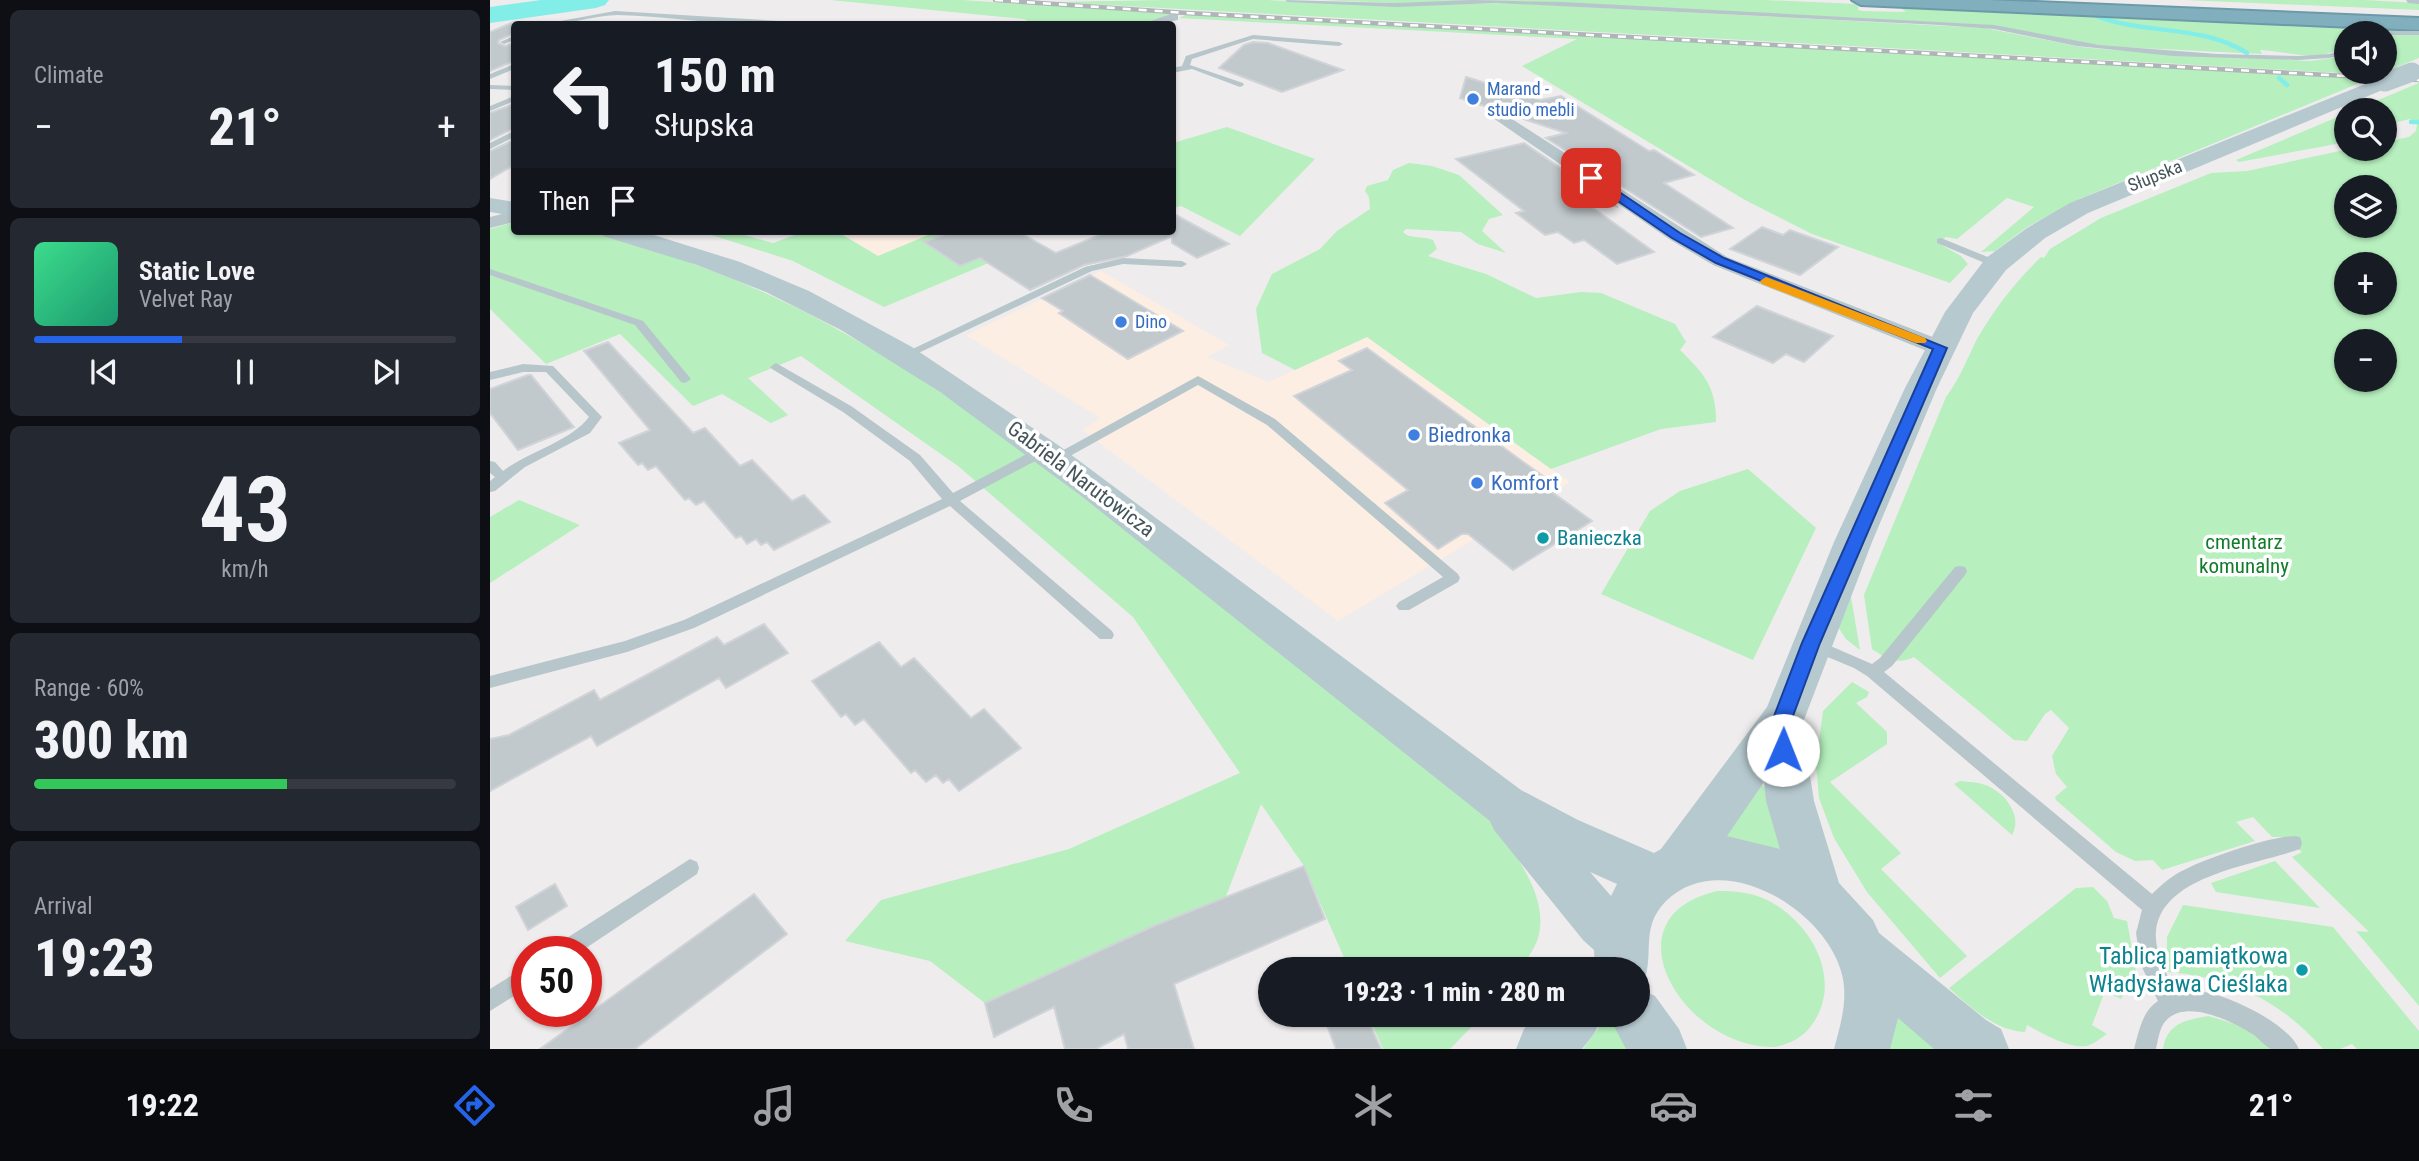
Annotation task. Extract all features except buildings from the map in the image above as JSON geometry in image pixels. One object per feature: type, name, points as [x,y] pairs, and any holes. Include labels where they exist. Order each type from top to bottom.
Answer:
[{"type":"highway","points":[[1861,0],[2419,24]]},
{"type":"highway","points":[[2045,0],[2419,16]]},
{"type":"main road","name":"Słupska","points":[[1621,957],[1634,903],[1667,871],[1780,724],[1811,643],[1940,348],[1959,312],[1996,264],[2036,233],[2079,208],[2405,74]]},
{"type":"main road","points":[[490,205],[511,208]]},
{"type":"main road","name":"Gabriela Narutowicza","points":[[626,235],[666,246],[762,281],[867,331],[972,397],[1050,454],[1504,806],[1561,835],[1667,871]]},
{"type":"main road","name":"Słupska","points":[[1780,724],[1790,801],[1817,892]]},
{"type":"main road","name":"Gabriela Narutowicza","points":[[1504,806],[1601,923],[1618,957]]},
{"type":"main road","points":[[1667,871],[1710,857],[1740,859],[1774,868],[1817,892],[1835,911],[1861,952],[1871,984],[1872,1012],[1862,1049]]},
{"type":"main road","points":[[1861,952],[1966,1040],[1981,1049]]},
{"type":"main road","points":[[1544,1049],[1564,1027]]},
{"type":"main road","points":[[1644,1027],[1659,1049]]},
{"type":"street","points":[[2412,0],[2419,0]]},
{"type":"street","points":[[1157,21],[1174,16]]},
{"type":"street","points":[[1501,117],[1703,252],[1750,275],[1940,348]]},
{"type":"street","points":[[490,223],[511,217]]},
{"type":"lane","points":[[1288,0],[1396,5],[1497,1],[1977,26],[2014,30],[2090,46],[2302,59],[2334,56]]},
{"type":"lane","points":[[566,21],[615,13],[747,21]]},
{"type":"lane","points":[[2397,33],[2419,33]]},
{"type":"lane","points":[[1185,67],[1189,58],[1253,37],[1339,44]]},
{"type":"lane","points":[[505,42],[511,39]]},
{"type":"lane","points":[[490,77],[511,67]]},
{"type":"lane","points":[[1176,70],[1193,67],[1240,85]]},
{"type":"lane","points":[[490,87],[511,89]]},
{"type":"lane","points":[[490,109],[511,99]]},
{"type":"lane","points":[[493,143],[511,135]]},
{"type":"lane","points":[[493,143],[511,144]]},
{"type":"lane","points":[[1941,241],[1996,264]]},
{"type":"lane","points":[[906,355],[1089,269],[1123,261],[1182,264]]},
{"type":"lane","points":[[490,272],[639,323],[685,379]]},
{"type":"lane","points":[[776,367],[847,409],[915,458],[951,500],[1106,635]]},
{"type":"lane","points":[[490,376],[523,368],[549,368],[596,417],[586,430],[520,464],[490,488]]},
{"type":"lane","points":[[490,682],[627,646],[689,624],[1050,454],[1198,380],[1270,422],[1454,578],[1404,606]]},
{"type":"lane","points":[[490,465],[503,478]]},
{"type":"lane","points":[[1873,673],[1886,662],[1960,571]]},
{"type":"lane","points":[[1811,643],[1860,664],[1873,673],[2153,907]]},
{"type":"lane","points":[[2171,1006],[2157,983],[2146,950],[2147,923],[2161,894],[2182,878],[2293,843]]},
{"type":"lane","points":[[587,936],[690,868]]},
{"type":"lane","points":[[490,1001],[511,987]]},
{"type":"lane","points":[[2145,1049],[2153,1020],[2161,1010],[2184,1002],[2216,1005],[2249,1019],[2288,1049]]},
{"type":"shaded area","points":[[843,235],[928,235],[878,256]]},
{"type":"shaded area","points":[[1101,271],[1229,345],[1207,357],[1269,382],[1367,337],[1570,482],[1338,621],[1082,430],[1100,418],[966,335]]},
{"type":"green space","points":[[830,0],[962,0],[1173,14],[1149,21],[1024,19]]},
{"type":"green space","points":[[1267,0],[1388,6],[1511,3],[1985,28],[2081,47],[2112,50],[2310,61],[2334,58],[2334,73],[1052,2]]},
{"type":"green space","points":[[1319,0],[1765,0],[1859,4],[1858,10],[1862,11],[1906,12],[1898,6],[2334,25],[2334,51],[2328,54],[2306,55],[2260,50],[2262,54],[2099,46],[1987,25],[1519,1],[1398,3]]},
{"type":"green space","points":[[2186,0],[2365,0],[2419,3],[2419,10]]},
{"type":"green space","points":[[1188,14],[2334,77],[2334,84],[2357,84],[2082,198],[2027,227],[1995,251],[1981,252],[2034,207],[2007,198],[1957,239],[1946,237],[1938,243],[1961,256],[1968,264],[1950,283],[1812,234],[1745,200],[1522,66],[1577,39],[1179,18]]},
{"type":"green space","points":[[2397,28],[2419,29],[2397,32]]},
{"type":"green space","points":[[2397,35],[2419,35],[2419,58],[2397,67]]},
{"type":"green space","name":"cmentarz komunalny","points":[[2419,83],[2419,1006],[2356,931],[2369,932],[2292,857],[2302,852],[2285,837],[2272,837],[2253,817],[2236,822],[2255,841],[2162,870],[2153,860],[2135,861],[2116,852],[2056,800],[2055,797],[2067,787],[2056,774],[2052,756],[2069,728],[2051,710],[2045,714],[2027,741],[2014,740],[1914,657],[1897,661],[1877,653],[1872,649],[1864,595],[1946,397],[1977,339],[2014,286],[2050,249],[2101,218],[2211,173],[2247,171],[2334,152],[2334,161],[2397,161],[2397,140],[2409,137],[2416,131],[2417,124],[2410,119],[2397,122],[2397,98],[2383,98]]},
{"type":"green space","points":[[2334,119],[2334,144],[2239,162],[2236,160]]},
{"type":"green space","points":[[1227,127],[1315,159],[1240,236],[1181,206],[1176,207],[1176,142]]},
{"type":"green space","points":[[1409,163],[1432,166],[1459,175],[1503,215],[1489,219],[1482,231],[1506,253],[1478,244],[1461,232],[1406,229],[1403,232],[1409,236],[1433,240],[1437,249],[1428,256],[1486,274],[1536,298],[1581,292],[1601,293],[1675,324],[1686,342],[1680,350],[1696,366],[1711,390],[1716,422],[1661,429],[1551,469],[1367,337],[1295,370],[1262,353],[1256,309],[1272,274],[1320,249],[1337,231],[1370,209],[1369,197],[1365,191],[1367,186],[1388,180],[1393,170]]},
{"type":"green space","points":[[511,223],[511,235],[604,235],[646,247],[753,288],[819,319],[882,355],[943,394],[1060,480],[1490,819],[1519,861],[1535,892],[1540,925],[1537,941],[1528,957],[1344,957],[1304,866],[1261,804],[1225,899],[985,1003],[930,961],[845,941],[881,900],[1069,849],[1240,773],[1133,617],[958,466],[801,356],[748,378],[788,415],[771,423],[722,394],[693,406],[620,334],[546,364],[490,309],[490,229]]},
{"type":"green space","points":[[712,235],[744,235],[773,243],[795,235],[843,235],[878,256],[928,235],[973,235],[1010,254],[884,307],[793,261]]},
{"type":"green space","points":[[1748,469],[1816,528],[1753,660],[1601,594],[1650,511],[1680,491]]},
{"type":"green space","points":[[519,500],[580,525],[490,583],[490,517]]},
{"type":"green space","points":[[1850,591],[1860,650],[1846,639],[1838,627]]},
{"type":"green space","points":[[1852,682],[1869,692],[1867,697],[1856,703],[1887,732],[1887,744],[1830,782],[1901,853],[1881,869],[1967,956],[1940,978],[1867,892],[1834,838],[1819,798],[1816,765],[1823,711]]},
{"type":"green space","points":[[1960,781],[1985,785],[2001,794],[2014,814],[2015,828],[2012,835],[1954,784]]},
{"type":"green space","points":[[1761,785],[1768,790],[1781,851],[1722,837]]},
{"type":"green space","points":[[2275,861],[2320,908],[2216,892],[2211,883]]},
{"type":"green space","points":[[2093,887],[2107,901],[2114,918],[2127,921],[2138,982],[2128,988],[2121,999],[2105,991],[2092,1025],[2107,1034],[2100,1039],[2090,1045],[2080,1046],[2056,1040],[2027,1025],[2025,1032],[2014,1031],[1984,1017],[1949,988],[2076,888]]},
{"type":"green space","points":[[1718,891],[1754,895],[1782,909],[1809,937],[1818,954],[1824,972],[1825,990],[1821,1008],[1811,1026],[1795,1040],[1775,1047],[1741,1042],[1711,1027],[1686,1005],[1669,979],[1661,952],[1665,926],[1684,905]]},
{"type":"green space","points":[[2183,905],[2333,927],[2419,1031],[2419,1049],[2357,1049],[2352,1044],[2340,1049],[2323,1049],[2289,1017],[2253,994],[2212,979],[2167,972],[2167,937]]},
{"type":"green space","points":[[2208,1016],[2243,1028],[2273,1049],[2163,1049],[2173,1028],[2185,1021]]},
{"type":"green space","points":[[1898,1017],[1936,1049],[1885,1049]]},
{"type":"green space","points":[[1373,1027],[1471,1027],[1450,1049],[1383,1049]]},
{"type":"green space","points":[[1599,1027],[1616,1027],[1632,1049],[1583,1049]]},
{"type":"waterway","points":[[490,15],[596,0]]},
{"type":"waterway","points":[[2096,16],[2134,26],[2211,38],[2247,53]]},
{"type":"waterway","points":[[2279,78],[2287,85]]},
{"type":"waterway","points":[[2411,122],[2419,122]]},
{"type":"railway","points":[[995,0],[1187,13],[2419,80]]},
{"type":"slow traffic","points":[[1766,281],[1920,341]]},
{"type":"place","name":"Marand - studio mebli","points":[[1473,99]]},
{"type":"place","name":"Dino","points":[[1121,322]]},
{"type":"place","name":"Biedronka","points":[[1414,435]]},
{"type":"place","name":"Komfort","points":[[1477,483]]},
{"type":"place","name":"Banieczka","points":[[1543,538]]},
{"type":"place","name":"Tablicą pamiątkowa Władysława Cieślaka","points":[[2302,970]]},
{"type":"route","points":[[1591,178],[1694,247],[1720,261],[1940,348],[1811,643],[1780,724],[1783,750]]}]
